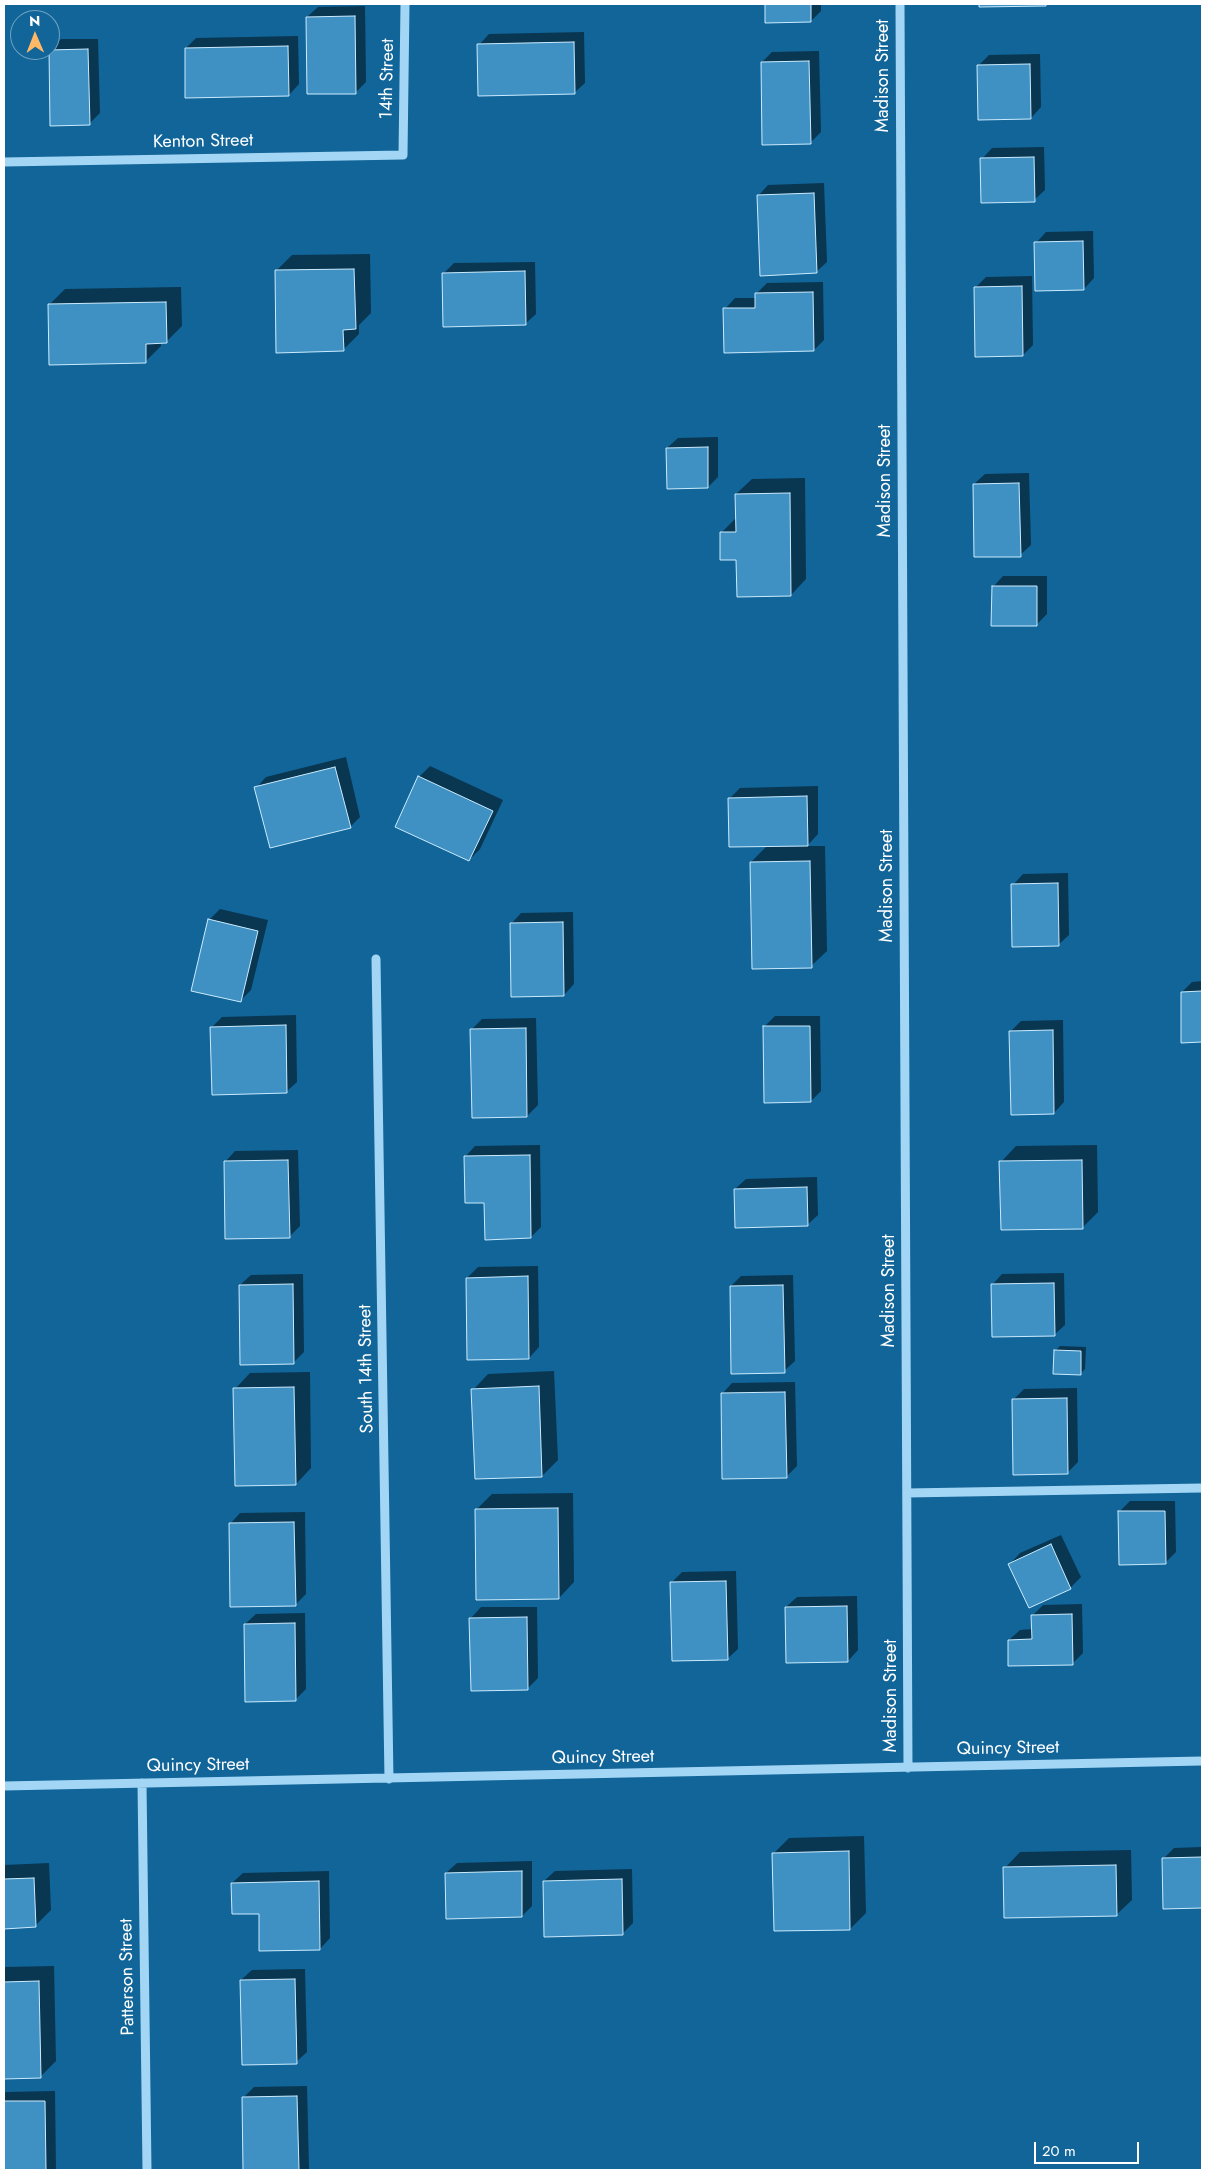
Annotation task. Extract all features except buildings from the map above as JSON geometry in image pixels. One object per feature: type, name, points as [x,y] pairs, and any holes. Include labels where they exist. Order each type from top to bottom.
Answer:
[{"type":"street","name":"14th Street","points":[[403,155],[405,4]]},
{"type":"street","name":"Madison Street","points":[[900,4],[908,1768]]},
{"type":"street","name":"Kenton Street","points":[[4,162],[403,155]]},
{"type":"street","name":"South 14th Street","points":[[376,960],[390,1779]]},
{"type":"street","points":[[907,1493],[1202,1488]]},
{"type":"street","name":"Quincy Street","points":[[4,1786],[1202,1761]]},
{"type":"street","name":"Patterson Street","points":[[142,1783],[147,2170]]}]
